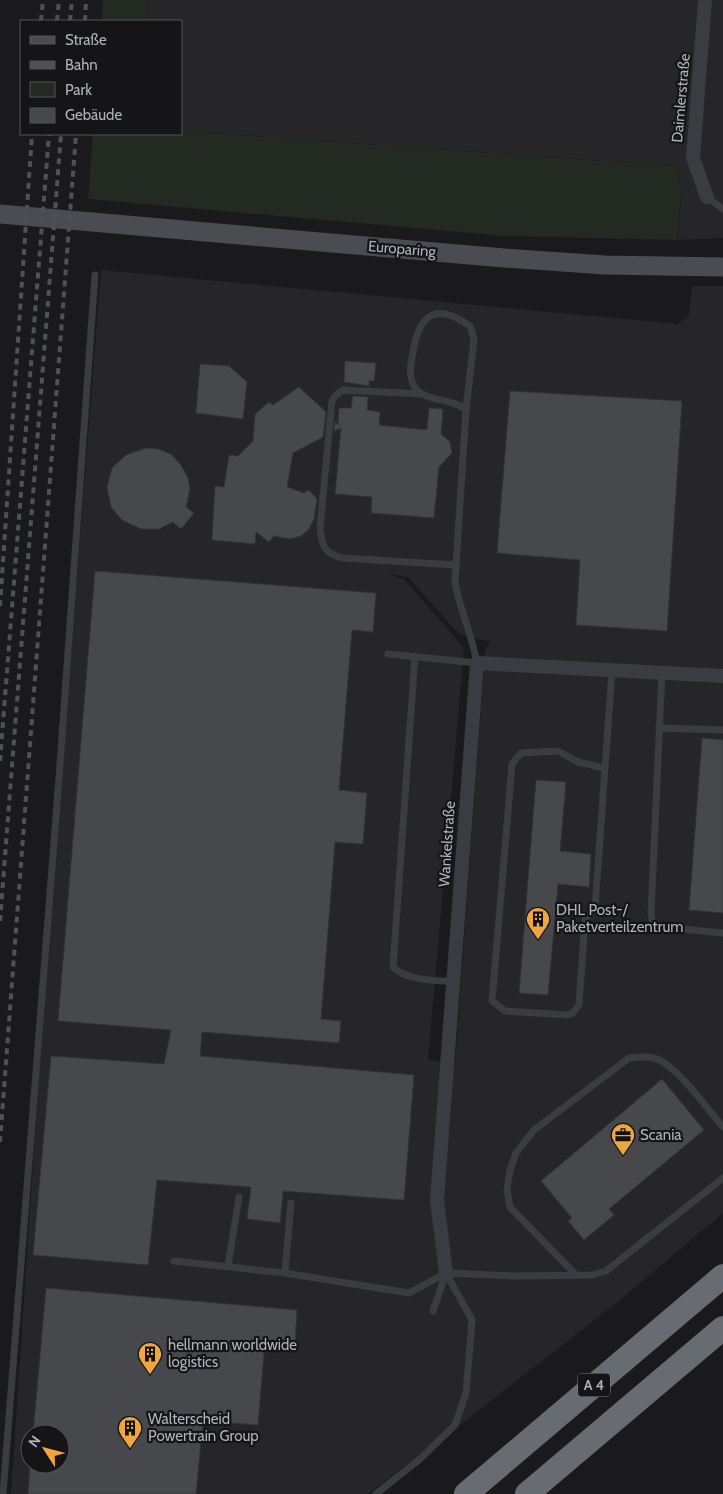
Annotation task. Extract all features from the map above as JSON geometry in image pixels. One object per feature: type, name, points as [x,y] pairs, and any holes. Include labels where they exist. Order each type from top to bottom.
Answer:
[{"type":"highway","name":"A 4","points":[[466,1494],[723,1276]]},
{"type":"highway","name":"A 4","points":[[527,1494],[723,1328]]},
{"type":"street","name":"Daimlerstraße","points":[[705,0],[693,158],[707,197]]},
{"type":"street","name":"Europaring","points":[[6,215],[82,220],[531,260],[605,265],[723,266]]},
{"type":"street","points":[[477,663],[723,676]]},
{"type":"street","name":"Wankelstraße","points":[[446,1273],[437,1200],[477,663]]},
{"type":"lane","points":[[707,197],[723,209]]},
{"type":"lane","points":[[3,1494],[59,778],[95,275]]},
{"type":"lane","points":[[388,654],[477,663],[473,643],[459,606],[455,582],[466,410],[474,339],[470,326],[457,317],[444,313],[428,316],[421,322],[415,336],[410,376],[421,394]]},
{"type":"lane","points":[[456,565],[332,556],[322,544],[320,528],[332,401],[336,395],[343,390],[421,394],[460,404],[466,410]]},
{"type":"lane","points":[[416,656],[393,967],[400,973],[453,982]]},
{"type":"lane","points":[[604,768],[578,762],[558,750],[521,753],[512,764],[492,1001],[505,1011],[567,1015],[573,1013],[579,1005],[585,919],[595,908],[612,670]]},
{"type":"lane","points":[[662,672],[651,914],[653,924],[661,927],[723,933]]},
{"type":"lane","points":[[659,728],[723,730]]},
{"type":"lane","points":[[576,1275],[510,1207],[507,1189],[510,1170],[516,1153],[534,1130],[629,1058],[642,1057],[653,1058],[671,1068],[723,1127]]},
{"type":"lane","points":[[174,1261],[285,1273],[409,1293],[446,1273],[516,1276],[576,1275],[606,1271],[723,1178]]},
{"type":"lane","points":[[228,1266],[239,1198]]},
{"type":"lane","points":[[285,1273],[291,1204]]},
{"type":"lane","points":[[433,1311],[446,1273]]},
{"type":"lane","points":[[376,1494],[420,1459],[455,1425],[466,1393],[472,1320],[446,1273]]},
{"type":"shaded area","points":[[147,0],[723,0],[723,238],[677,240],[682,188],[675,166],[182,131],[182,20],[146,20]]},
{"type":"shaded area","points":[[101,270],[678,324],[689,315],[692,286],[723,286],[723,1213],[619,1301],[368,1494],[11,1494],[42,1029]],"holes":[[[387,574],[408,577],[458,633],[490,642],[485,652],[455,1063],[428,1060],[464,648],[404,579]]]},
{"type":"green space","points":[[103,0],[147,0],[146,20],[102,20]]},
{"type":"green space","points":[[182,131],[675,166],[682,188],[677,240],[505,236],[88,199],[93,135],[182,135]]},
{"type":"building","points":[[345,361],[376,363],[374,381],[369,381],[369,386],[344,382]]},
{"type":"building","points":[[200,364],[229,366],[247,382],[243,419],[196,413]]},
{"type":"building","points":[[299,387],[326,412],[323,437],[293,453],[287,487],[304,493],[309,490],[317,499],[314,519],[309,529],[301,536],[290,539],[274,536],[269,542],[256,532],[255,544],[212,540],[215,486],[224,487],[229,455],[238,456],[253,441],[255,414],[269,402],[273,405]]},
{"type":"building","points":[[510,391],[682,401],[667,631],[576,625],[580,560],[497,553]]},
{"type":"building","points":[[353,396],[368,397],[367,410],[380,412],[379,425],[427,430],[429,408],[443,409],[441,434],[450,442],[452,453],[439,467],[434,518],[371,513],[372,497],[335,494],[341,428],[334,431],[335,422],[338,425],[339,408],[351,408]]},
{"type":"building","points":[[146,448],[158,449],[171,454],[181,465],[188,478],[190,489],[186,507],[194,513],[181,529],[173,522],[159,529],[141,529],[122,520],[111,507],[107,487],[112,468],[126,455]]},
{"type":"building","points":[[95,571],[376,593],[373,632],[352,630],[339,790],[367,793],[363,844],[335,842],[321,1019],[341,1021],[339,1043],[202,1032],[200,1056],[414,1075],[404,1200],[283,1191],[280,1223],[247,1219],[251,1187],[157,1180],[148,1265],[33,1255],[51,1056],[164,1064],[171,1030],[58,1021]]},
{"type":"building","points":[[702,738],[723,740],[723,913],[689,910]]},
{"type":"building","name":"DHL Post-/ Paketverteilzentrum","points":[[536,780],[566,782],[560,851],[591,854],[589,887],[558,884],[548,995],[519,993]]},
{"type":"building","name":"Scania","points":[[662,1079],[704,1130],[609,1209],[614,1215],[584,1240],[568,1221],[572,1218],[541,1181]]},
{"type":"building","name":"hellmann worldwide logistics","points":[[46,1288],[297,1310],[295,1343],[265,1340],[258,1425],[203,1421],[196,1494],[28,1494],[29,1474],[70,1474],[70,1424],[34,1424]]},
{"type":"railway","points":[[41,20],[43,0]]},
{"type":"railway","points":[[57,20],[59,0]]},
{"type":"railway","points":[[70,20],[72,0]]},
{"type":"railway","points":[[85,20],[86,0]]},
{"type":"railway","points":[[0,606],[32,135]]},
{"type":"railway","points":[[0,761],[49,135]]},
{"type":"railway","points":[[0,921],[61,135]]},
{"type":"railway","points":[[0,1142],[76,135]]},
{"type":"place","name":"DHL Post-/ Paketverteilzentrum","points":[[538,940]]},
{"type":"place","name":"Scania","points":[[623,1156]]},
{"type":"place","name":"hellmann worldwide logistics","points":[[150,1375]]},
{"type":"place","name":"Walterscheid Powertrain Group","points":[[130,1449]]}]
